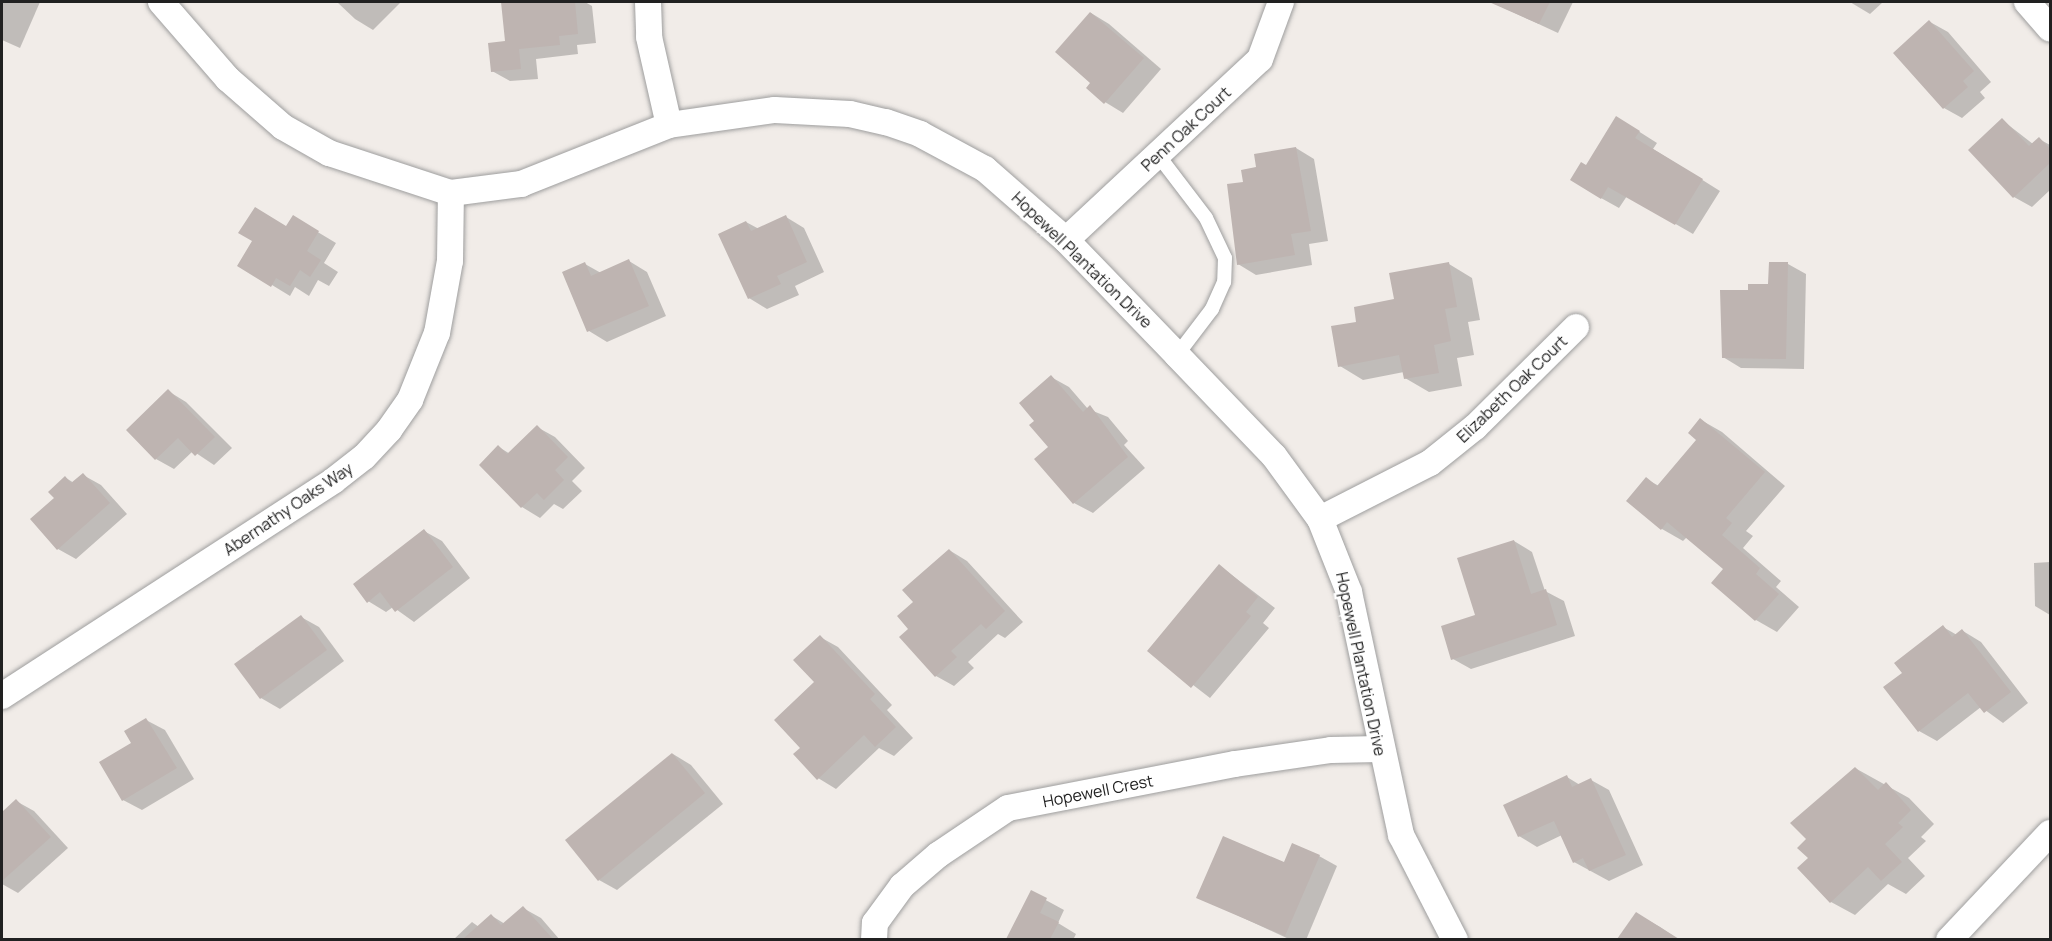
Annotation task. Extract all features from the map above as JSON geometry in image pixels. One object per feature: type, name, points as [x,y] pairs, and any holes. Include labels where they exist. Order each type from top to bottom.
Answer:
[{"type":"street","name":"Hopewell Plantation Drive","points":[[161,2],[228,79],[283,127],[329,153],[452,193],[521,184],[669,125],[775,110],[850,114],[886,122],[920,134],[985,169],[1066,240],[1178,355],[1274,456],[1320,519],[1349,592],[1380,749],[1401,835],[1455,939]]},
{"type":"street","points":[[648,2],[649,37],[669,125]]},
{"type":"street","name":"Penn Oak Court","points":[[1066,240],[1260,59],[1281,2]]},
{"type":"street","points":[[2027,2],[2050,28]]},
{"type":"street","name":"Abernathy Oaks Way","points":[[2,696],[333,481],[364,457],[389,430],[410,400],[437,333],[450,261],[452,193]]},
{"type":"street","name":"Elizabeth Oak Court","points":[[1320,519],[1430,463],[1475,427],[1576,327]]},
{"type":"street","name":"Hopewell Crest","points":[[874,939],[875,923],[902,886],[938,855],[1008,808],[1235,764],[1331,750],[1380,749]]},
{"type":"street","points":[[1949,939],[2050,833]]},
{"type":"lane","points":[[1158,155],[1206,218],[1225,258],[1224,282],[1212,309],[1178,355]]},
{"type":"building","points":[[501,2],[575,2],[578,34],[559,36],[560,45],[519,49],[521,69],[491,72],[488,43],[505,41]]},
{"type":"building","points":[[1489,2],[1550,2],[1539,24]]},
{"type":"building","points":[[1090,12],[1144,58],[1104,104],[1086,88],[1090,83],[1055,52]]},
{"type":"building","points":[[1929,20],[1974,71],[1963,81],[1968,87],[1943,109],[1893,53]]},
{"type":"building","points":[[1616,116],[1640,131],[1635,138],[1703,179],[1675,225],[1608,187],[1601,199],[1570,180],[1581,162],[1586,165]]},
{"type":"building","points":[[2002,118],[2029,146],[2039,137],[2050,149],[2050,163],[2013,198],[1968,150]]},
{"type":"building","points":[[1296,147],[1311,231],[1291,234],[1295,255],[1237,265],[1227,184],[1243,182],[1241,170],[1256,167],[1254,154]]},
{"type":"building","points":[[255,207],[286,226],[293,215],[319,231],[307,251],[321,260],[310,277],[300,270],[290,286],[276,278],[271,287],[237,266],[252,241],[238,233]]},
{"type":"building","points":[[786,215],[807,262],[777,276],[781,284],[748,299],[718,234],[746,221],[751,231]]},
{"type":"building","points":[[629,259],[649,306],[587,332],[562,272],[585,262],[591,276]]},
{"type":"building","points":[[1449,262],[1457,307],[1445,309],[1451,341],[1434,345],[1439,373],[1404,379],[1399,355],[1338,367],[1331,326],[1356,322],[1354,307],[1394,299],[1389,273]]},
{"type":"building","points":[[1769,262],[1788,262],[1786,359],[1722,358],[1720,290],[1748,290],[1748,284],[1768,284]]},
{"type":"building","points":[[1051,375],[1083,412],[1090,405],[1128,457],[1073,504],[1034,459],[1048,447],[1029,425],[1034,421],[1019,403]]},
{"type":"building","points":[[168,389],[215,437],[195,456],[178,438],[155,460],[126,430]]},
{"type":"building","points":[[1700,418],[1765,472],[1726,518],[1732,523],[1722,535],[1760,568],[1756,574],[1779,594],[1755,621],[1711,583],[1723,569],[1667,522],[1661,530],[1626,501],[1646,477],[1657,486],[1696,440],[1688,433]]},
{"type":"building","points":[[537,425],[568,457],[555,470],[564,480],[544,500],[537,493],[521,508],[479,465],[498,445],[507,454]]},
{"type":"building","points":[[83,473],[110,503],[57,550],[30,519],[54,498],[48,492],[65,476],[71,483]]},
{"type":"building","points":[[424,529],[453,567],[395,612],[380,592],[367,603],[353,584]]},
{"type":"building","points":[[1514,540],[1531,594],[1546,589],[1557,625],[1451,660],[1441,626],[1475,615],[1457,558]]},
{"type":"building","points":[[949,549],[1005,611],[986,629],[981,624],[951,651],[957,657],[935,677],[899,637],[908,629],[897,616],[913,602],[902,590]]},
{"type":"building","points":[[1219,564],[1258,597],[1246,612],[1251,616],[1191,688],[1147,651]]},
{"type":"building","points":[[301,615],[327,650],[260,699],[234,664]]},
{"type":"building","points":[[1943,625],[1952,637],[1962,629],[2011,692],[1984,713],[1968,693],[1918,732],[1883,687],[1902,673],[1894,663]]},
{"type":"building","points":[[820,635],[875,694],[870,699],[896,727],[875,747],[864,735],[817,780],[793,754],[800,748],[774,720],[814,682],[793,660]]},
{"type":"building","points":[[146,718],[177,768],[122,801],[99,762],[131,743],[124,731]]},
{"type":"building","points":[[672,753],[705,793],[598,881],[565,840]]},
{"type":"building","points":[[1855,767],[1878,790],[1886,782],[1911,810],[1898,823],[1903,827],[1885,844],[1902,862],[1881,881],[1868,867],[1830,903],[1797,868],[1808,858],[1797,848],[1806,839],[1790,823]]},
{"type":"building","points":[[1567,775],[1572,787],[1591,778],[1626,855],[1589,871],[1583,858],[1573,863],[1554,821],[1518,837],[1503,805]]},
{"type":"building","points":[[16,799],[51,837],[2,881],[2,812]]},
{"type":"building","points":[[1223,836],[1284,862],[1292,843],[1320,855],[1285,936],[1196,898]]},
{"type":"building","points":[[1031,890],[1047,898],[1040,913],[1059,922],[1050,939],[1006,939]]},
{"type":"building","points":[[523,906],[553,939],[463,939],[491,914],[501,925]]},
{"type":"building","points":[[1636,912],[1679,939],[1617,939]]}]
